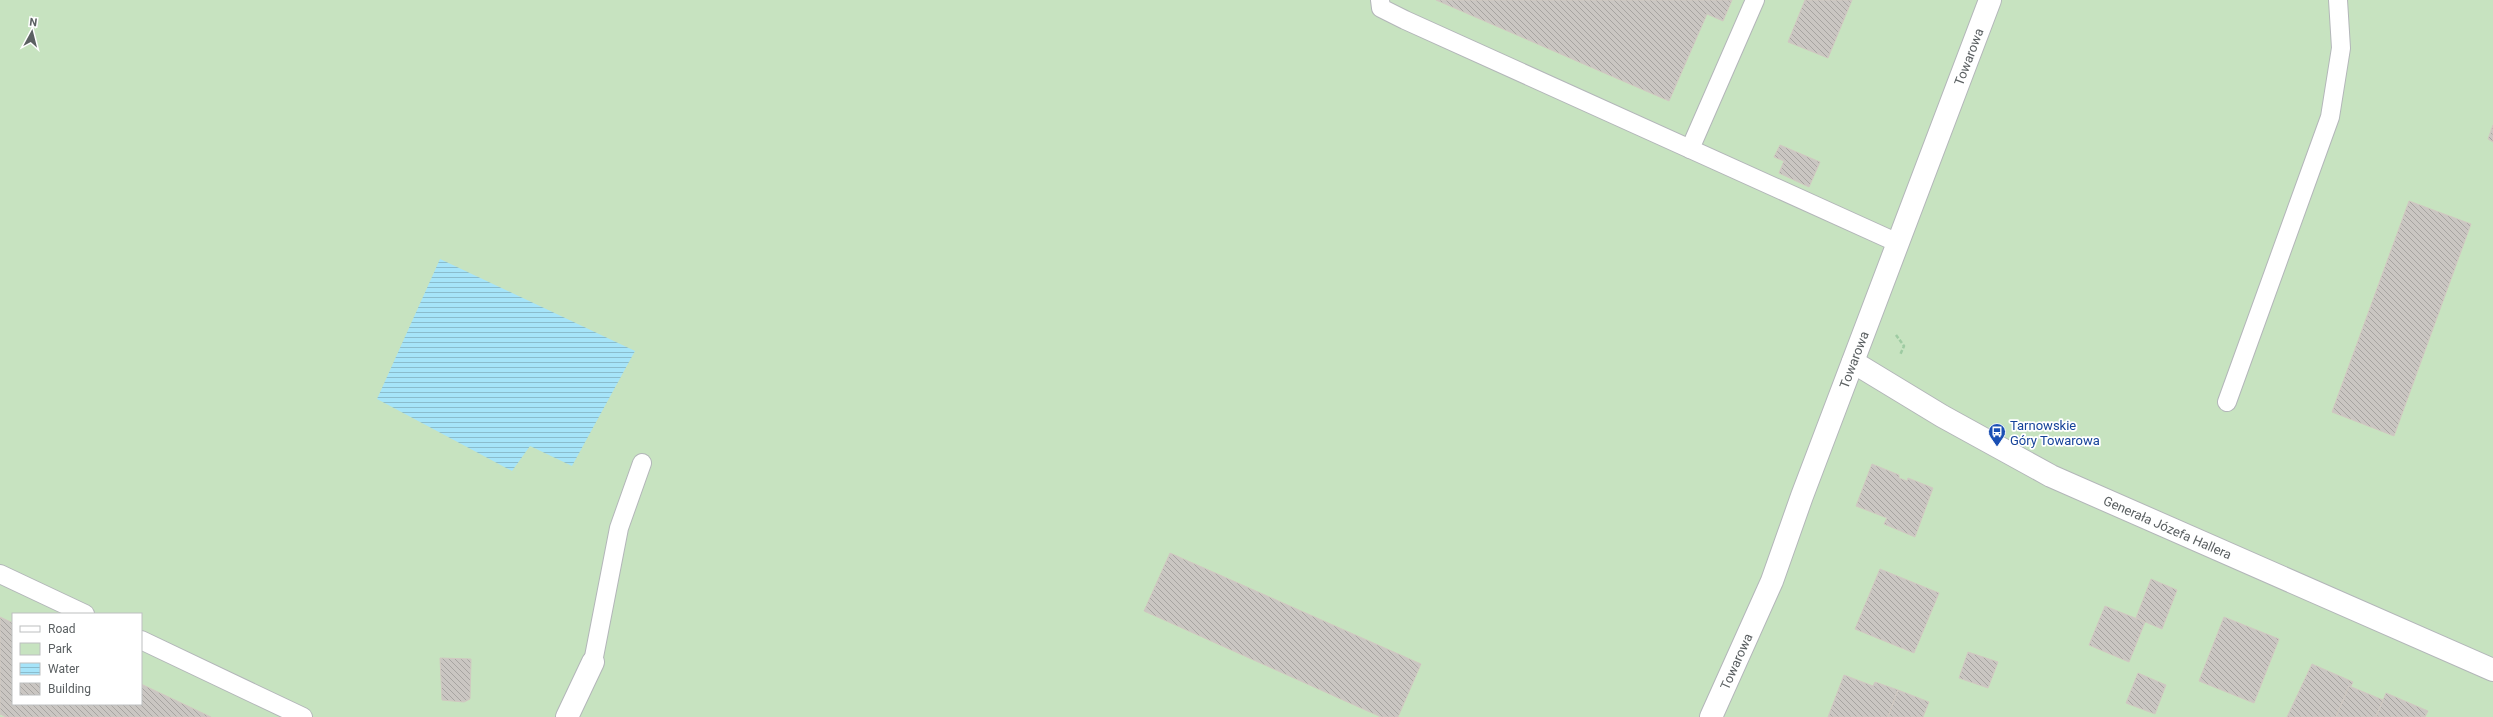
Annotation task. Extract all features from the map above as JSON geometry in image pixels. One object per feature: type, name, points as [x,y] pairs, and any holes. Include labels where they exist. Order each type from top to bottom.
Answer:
[{"type":"street","name":"Towarowa","points":[[1711,717],[1772,581],[1990,0]]},
{"type":"street","name":"Generała Józefa Hallera","points":[[1853,362],[1942,416],[2051,476],[2493,670]]},
{"type":"street","points":[[567,717],[593,662]]},
{"type":"lane","points":[[1380,0],[1381,8],[1405,20],[1898,243]]},
{"type":"lane","points":[[1690,149],[1755,0]]},
{"type":"lane","points":[[2227,402],[2330,116],[2341,48],[2338,0]]},
{"type":"lane","points":[[593,662],[619,528],[642,463]]},
{"type":"lane","points":[[0,574],[83,613]]},
{"type":"lane","points":[[142,640],[303,717]]},
{"type":"green space","points":[[0,0],[2493,0],[2493,717],[0,717]]},
{"type":"water","points":[[440,259],[635,351],[572,466],[530,446],[512,471],[377,399]]},
{"type":"building","points":[[1436,0],[1732,0],[1723,21],[1707,14],[1669,101]]},
{"type":"building","points":[[1805,0],[1852,0],[1828,58],[1788,42]]},
{"type":"building","points":[[2493,125],[2493,142],[2488,139]]},
{"type":"building","points":[[1780,145],[1820,162],[1809,187],[1779,173],[1784,161],[1774,157]]},
{"type":"building","points":[[2409,201],[2471,224],[2394,436],[2332,412]]},
{"type":"building","points":[[1872,464],[1899,475],[1899,478],[1907,481],[1908,478],[1933,488],[1915,537],[1884,524],[1887,518],[1856,506]]},
{"type":"building","points":[[1170,553],[1421,664],[1398,717],[1381,717],[1144,611]]},
{"type":"building","points":[[1880,569],[1939,593],[1914,653],[1855,629]]},
{"type":"building","points":[[2151,579],[2177,590],[2162,629],[2136,618]]},
{"type":"building","points":[[2105,606],[2145,622],[2129,662],[2089,645]]},
{"type":"building","points":[[0,617],[12,623],[12,705],[142,705],[142,684],[211,717],[6,717],[0,714]]},
{"type":"building","points":[[2224,617],[2279,639],[2254,703],[2199,681]]},
{"type":"building","points":[[1968,652],[1998,662],[1988,688],[1959,678]]},
{"type":"building","points":[[440,658],[471,659],[470,699],[464,702],[442,700]]},
{"type":"building","points":[[2312,664],[2353,682],[2336,717],[2287,717]]},
{"type":"building","points":[[2138,673],[2166,685],[2155,714],[2126,703]]},
{"type":"building","points":[[1844,675],[1873,686],[1875,682],[1898,690],[1888,717],[1828,717]]},
{"type":"building","points":[[2349,686],[2383,700],[2376,717],[2336,717]]},
{"type":"building","points":[[1898,690],[1929,702],[1923,717],[1888,717]]},
{"type":"building","points":[[2386,693],[2428,711],[2425,717],[2376,717]]},
{"type":"place","name":"Tarnowskie Góry Towarowa","points":[[1997,447]]}]
